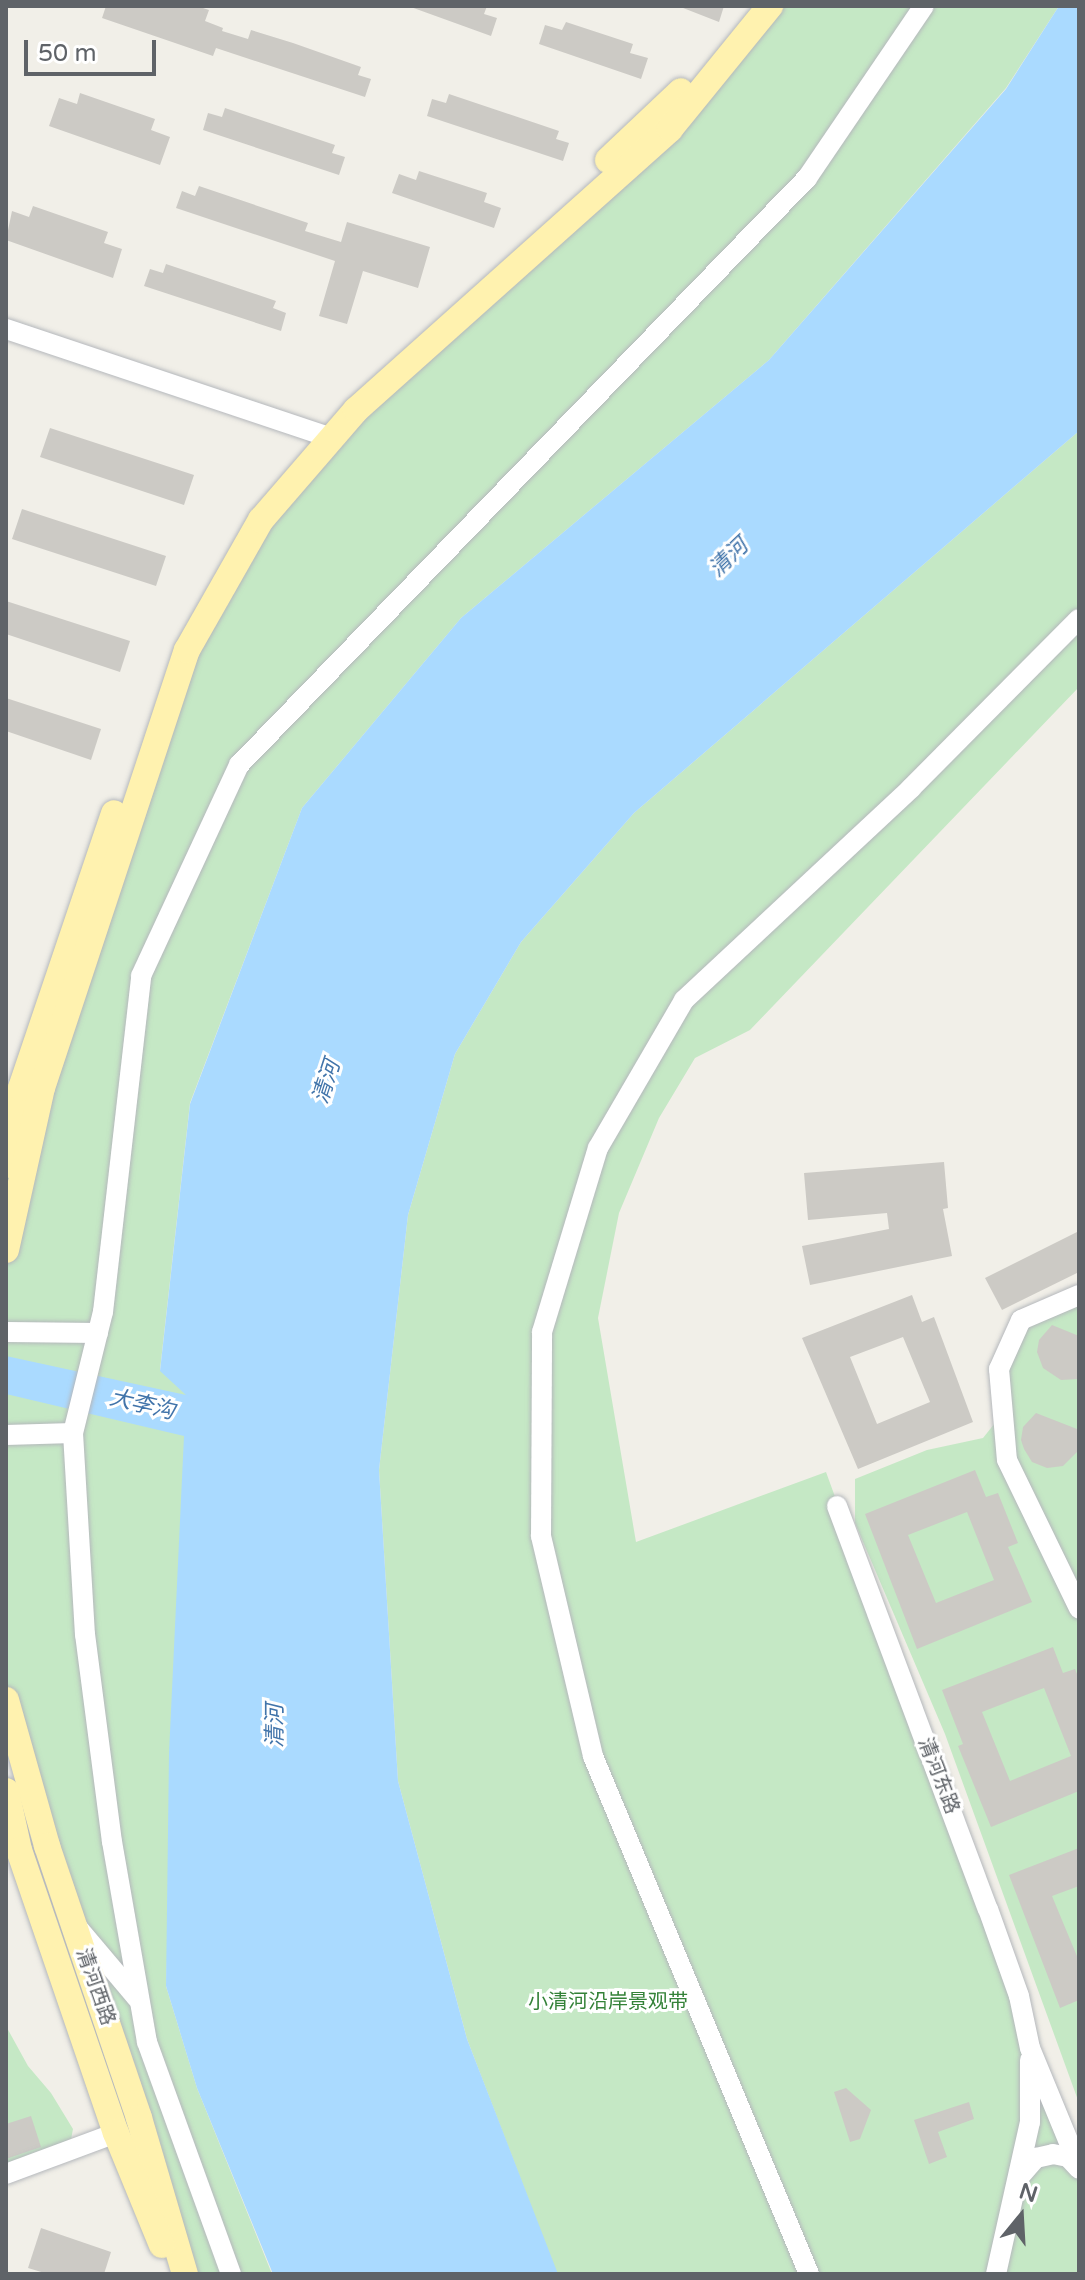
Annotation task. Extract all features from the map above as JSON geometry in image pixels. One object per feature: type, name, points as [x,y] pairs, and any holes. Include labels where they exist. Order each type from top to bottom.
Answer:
[{"type":"main road","points":[[6,1250],[42,1088],[187,650],[261,520],[355,389],[666,108],[754,6]]},
{"type":"main road","points":[[6,1170],[21,1088],[171,645],[246,512],[324,435],[356,410],[670,129],[770,6]]},
{"type":"main road","name":"清河西路","points":[[6,1700],[72,1920],[139,2118],[185,2274]]},
{"type":"main road","points":[[6,1791],[19,1850],[116,2133],[174,2274]]},
{"type":"street","points":[[231,2274],[147,2042],[112,1842],[85,1635],[75,1426],[96,1338],[141,976],[239,765],[807,178],[924,6]]},
{"type":"street","points":[[6,329],[324,435]]},
{"type":"street","points":[[809,2274],[593,1756],[541,1536],[542,1332],[598,1148],[684,1000],[911,788],[1079,619]]},
{"type":"street","points":[[1079,1295],[1021,1320],[999,1369],[1007,1460],[1079,1608]]},
{"type":"street","points":[[6,1332],[96,1338]]},
{"type":"street","points":[[6,1435],[75,1426]]},
{"type":"street","name":"清河东路","points":[[837,1506],[1019,1996],[1030,2048],[1079,2168]]},
{"type":"street","points":[[72,1920],[140,2001]]},
{"type":"street","name":"清河东路","points":[[996,2274],[1030,2122],[1030,2048]]},
{"type":"street","points":[[6,2174],[116,2133]]},
{"type":"street","points":[[1020,2177],[1036,2158],[1053,2154],[1068,2157],[1079,2168]]},
{"type":"green space","points":[[753,6],[1059,6],[1006,88],[769,360],[461,618],[302,808],[190,1103],[160,1370],[188,1396],[166,1986],[197,2088],[272,2274],[185,2274],[6,1700],[6,1220],[180,648],[267,530],[343,442],[667,116]]},
{"type":"green space","name":"小清河沿岸景观带","points":[[1079,431],[1079,687],[750,1030],[695,1058],[659,1118],[619,1213],[598,1318],[636,1542],[826,1472],[1079,2167],[1079,2274],[557,2274],[467,2039],[398,1781],[379,1470],[408,1215],[455,1054],[521,942],[634,813]]},
{"type":"green space","points":[[1079,1295],[1079,2103],[945,1734],[855,1523],[855,1479],[927,1450],[983,1438],[1003,1413],[999,1369],[1021,1320]]},
{"type":"green space","points":[[6,2026],[28,2066],[51,2093],[73,2129],[69,2150],[6,2174]]},
{"type":"water","points":[[1059,6],[1079,6],[1079,431],[634,813],[521,942],[455,1054],[408,1215],[379,1470],[398,1781],[467,2039],[558,2274],[273,2274],[197,2088],[166,1986],[169,1753],[184,1436],[6,1394],[6,1356],[186,1395],[160,1371],[190,1104],[302,808],[461,618],[769,360],[1006,89]]},
{"type":"building","points":[[106,6],[197,6],[209,10],[205,21],[223,28],[222,31],[248,39],[251,30],[293,43],[361,67],[358,75],[371,79],[365,97],[216,48],[213,56],[102,18]]},
{"type":"building","points":[[408,6],[487,6],[484,14],[497,18],[491,36]]},
{"type":"building","points":[[678,6],[724,6],[719,22]]},
{"type":"building","points":[[566,22],[633,44],[630,53],[648,58],[641,79],[539,44],[545,25],[562,30]]},
{"type":"building","points":[[80,93],[155,119],[151,130],[170,137],[160,165],[49,126],[59,98],[77,104]]},
{"type":"building","points":[[449,94],[559,131],[556,139],[569,143],[563,161],[427,116],[432,99],[446,103]]},
{"type":"building","points":[[225,108],[335,145],[332,153],[345,157],[339,175],[203,130],[208,113],[222,117]]},
{"type":"building","points":[[419,171],[487,193],[484,202],[501,208],[494,228],[392,193],[399,174],[416,180]]},
{"type":"building","points":[[199,186],[308,223],[305,231],[341,242],[347,222],[430,247],[418,288],[363,271],[347,324],[319,316],[335,261],[176,208],[182,191],[195,196]]},
{"type":"building","points":[[33,206],[108,232],[104,243],[122,249],[113,278],[6,240],[12,211],[29,217]]},
{"type":"building","points":[[166,264],[276,301],[273,308],[286,313],[281,331],[144,286],[150,269],[163,273]]},
{"type":"building","points":[[50,428],[194,475],[184,505],[40,457]]},
{"type":"building","points":[[22,509],[166,556],[156,586],[12,539]]},
{"type":"building","points":[[6,601],[130,641],[120,672],[6,634]]},
{"type":"building","points":[[6,698],[101,729],[91,760],[6,731]]},
{"type":"building","points":[[944,1162],[948,1208],[943,1209],[952,1256],[810,1285],[802,1246],[889,1229],[887,1213],[808,1220],[804,1173]]},
{"type":"building","points":[[1079,1231],[1079,1272],[1002,1310],[985,1278]]},
{"type":"building","points":[[912,1295],[922,1322],[934,1317],[973,1422],[858,1469],[802,1338]],"holes":[[[903,1337],[930,1402],[877,1424],[850,1357]]]},
{"type":"building","points":[[1052,1325],[1079,1336],[1079,1379],[1061,1380],[1043,1368],[1037,1352],[1039,1340]]},
{"type":"building","points":[[1036,1413],[1077,1429],[1078,1451],[1063,1466],[1047,1468],[1032,1462],[1024,1449],[1021,1440],[1023,1427]]},
{"type":"building","points":[[975,1470],[986,1497],[998,1493],[1018,1543],[1008,1547],[1032,1602],[917,1649],[865,1514]],"holes":[[[967,1512],[994,1580],[936,1603],[908,1535]]]},
{"type":"building","points":[[1053,1647],[1063,1673],[1075,1669],[1079,1679],[1079,1791],[991,1827],[958,1746],[963,1744],[942,1690]],"holes":[[[1044,1688],[1071,1756],[1010,1781],[982,1712]]]},
{"type":"building","points":[[1079,1848],[1079,1886],[1052,1896],[1079,1961],[1079,2000],[1060,2008],[1009,1875]]},
{"type":"building","points":[[846,2088],[871,2110],[860,2139],[850,2142],[834,2092]]},
{"type":"building","points":[[969,2102],[974,2119],[938,2132],[947,2157],[929,2164],[914,2120]]},
{"type":"building","points":[[31,2116],[41,2147],[6,2159],[6,2124]]},
{"type":"building","points":[[41,2228],[111,2252],[104,2274],[48,2274],[28,2268]]},
{"type":"water label","name":"清河","points":[[729,558]]},
{"type":"water label","name":"清河","points":[[327,1082]]},
{"type":"water label","name":"大李沟","points":[[142,1405]]},
{"type":"water label","name":"清河","points":[[276,1726]]}]
